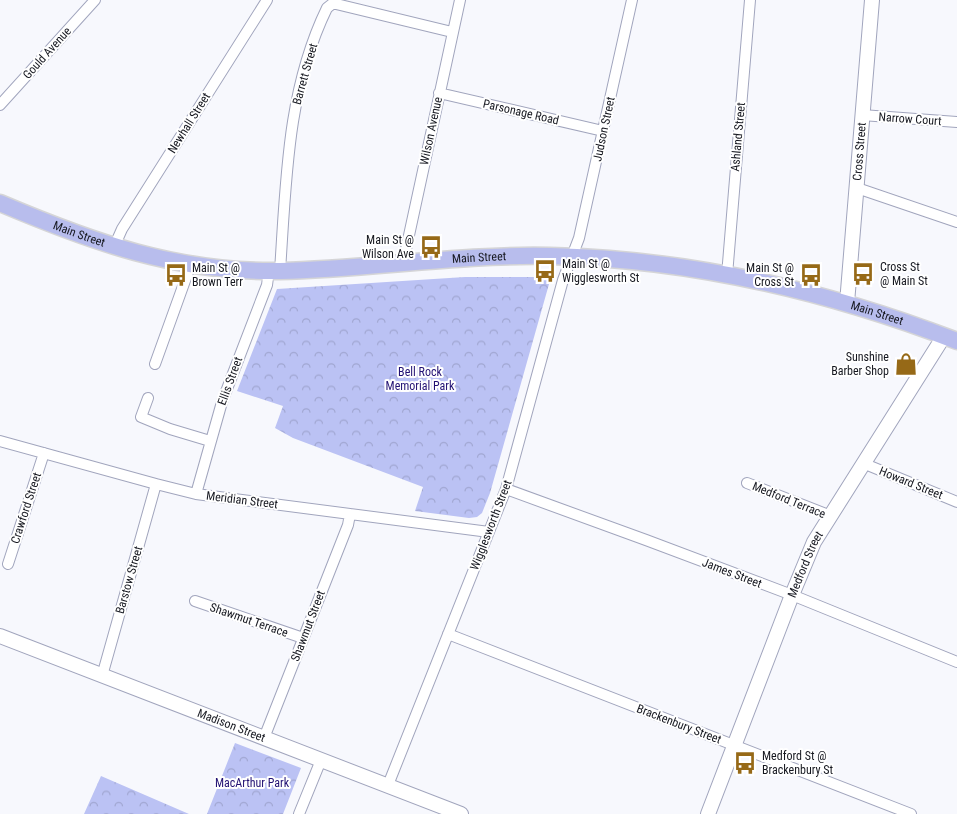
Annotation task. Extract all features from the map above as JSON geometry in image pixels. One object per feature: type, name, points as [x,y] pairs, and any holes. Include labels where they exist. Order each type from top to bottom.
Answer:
[{"type":"main road","name":"Main Street","points":[[0,203],[74,234],[114,247],[143,255],[191,264],[274,271],[526,256],[650,262],[727,275],[847,303],[951,338]]},
{"type":"street","name":"Gould Avenue","points":[[0,105],[95,0]]},
{"type":"street","name":"Newhall Street","points":[[114,247],[122,229],[267,0]]},
{"type":"street","name":"Wilson Avenue","points":[[403,263],[460,0]]},
{"type":"street","name":"Judson Street","points":[[573,257],[579,238],[632,0]]},
{"type":"street","name":"Ashland Street","points":[[727,275],[750,0]]},
{"type":"street","name":"Cross Street","points":[[847,303],[872,0]]},
{"type":"street","name":"Barrett Street","points":[[274,271],[290,140],[304,71],[327,8],[332,4],[336,4],[452,32]]},
{"type":"street","name":"Parsonage Road","points":[[439,93],[603,131]]},
{"type":"street","name":"Narrow Court","points":[[862,115],[957,122]]},
{"type":"street","points":[[857,188],[957,222]]},
{"type":"street","name":"Wigglesworth Street","points":[[388,786],[506,489],[561,289],[573,257]]},
{"type":"street","points":[[155,364],[191,264]]},
{"type":"street","name":"Ellis Street","points":[[196,494],[222,402],[274,271]]},
{"type":"street","name":"Medford Street","points":[[708,814],[814,542],[951,338]]},
{"type":"street","points":[[148,398],[141,417],[170,429],[210,440]]},
{"type":"street","name":"Meridian Street","points":[[0,441],[196,494],[488,532]]},
{"type":"street","name":"Crawford Street","points":[[8,564],[44,452]]},
{"type":"street","name":"Howard Street","points":[[865,464],[957,502]]},
{"type":"street","name":"Medford Terrace","points":[[747,483],[831,516]]},
{"type":"street","name":"Barstow Street","points":[[102,676],[156,484]]},
{"type":"street","name":"James Street","points":[[506,489],[792,595],[957,662]]},
{"type":"street","name":"Shawmut Street","points":[[264,738],[348,525],[350,514]]},
{"type":"street","name":"Shawmut Terrace","points":[[195,601],[303,638]]},
{"type":"street","name":"Brackenbury Street","points":[[448,634],[911,814]]},
{"type":"street","name":"Madison Street","points":[[0,636],[388,786],[439,810],[461,814]]},
{"type":"street","points":[[299,814],[321,760]]},
{"type":"green space","name":"Bell Rock Memorial Park","points":[[465,277],[551,277],[490,493],[482,513],[477,517],[469,518],[415,511],[423,487],[293,438],[275,428],[283,406],[237,391],[277,289]]},
{"type":"green space","name":"MacArthur Park","points":[[235,743],[301,768],[283,814],[207,814]]},
{"type":"green space","name":"MacArthur Park","points":[[101,776],[189,814],[84,814]]},
{"type":"place","name":"Main St @ Wilson Ave","points":[[431,247]]},
{"type":"place","name":"Main St @ Wigglesworth St","points":[[545,271]]},
{"type":"place","name":"Cross St @ Main St","points":[[863,274]]},
{"type":"place","name":"Main St @ Brown Terr","points":[[176,275]]},
{"type":"place","name":"Main St @ Cross St","points":[[811,275]]},
{"type":"place","name":"Sunshine Barber Shop","points":[[906,364]]},
{"type":"place","name":"Medford St @ Brackenbury St","points":[[745,763]]}]
